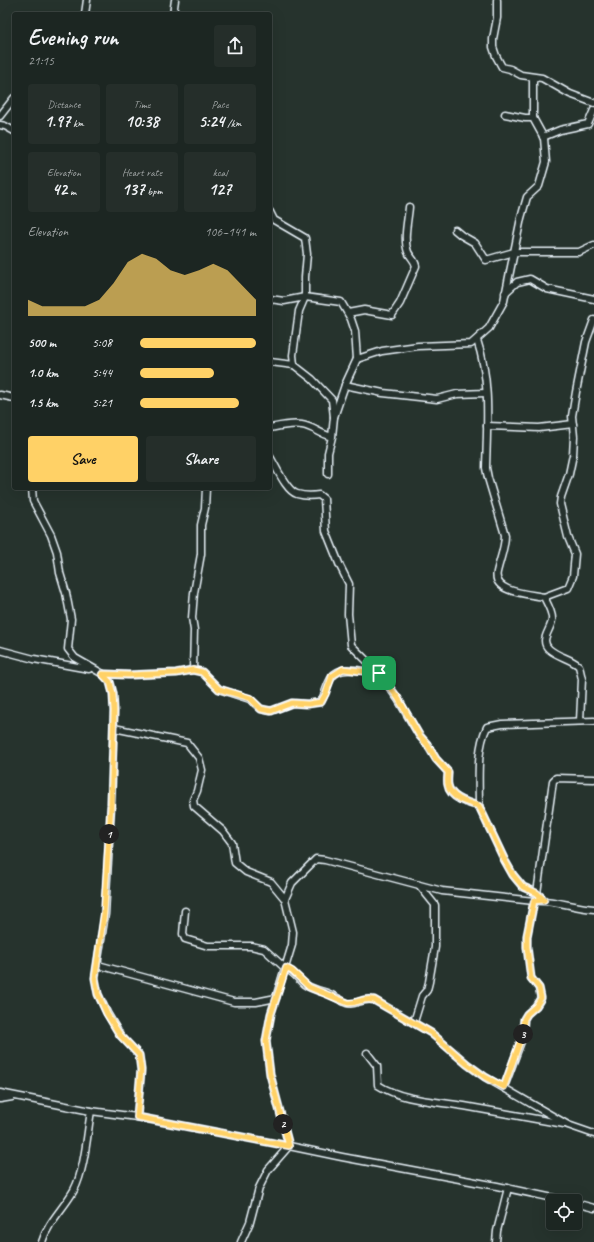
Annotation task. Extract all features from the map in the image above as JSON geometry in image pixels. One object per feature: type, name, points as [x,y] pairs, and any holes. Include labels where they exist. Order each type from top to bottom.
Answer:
[{"type":"street","points":[[85,12],[87,0]]},
{"type":"street","points":[[173,12],[174,0]]},
{"type":"street","points":[[497,0],[497,18],[493,47],[502,67],[510,69],[521,75],[533,78],[542,78],[570,94],[594,103]]},
{"type":"street","points":[[357,359],[382,351],[418,346],[471,344],[490,328],[504,301],[521,218],[527,197],[539,186],[546,162],[543,136],[532,118],[533,78]]},
{"type":"street","points":[[0,116],[12,101]]},
{"type":"street","points":[[543,136],[560,130],[588,124],[594,110]]},
{"type":"street","points":[[505,114],[532,118]]},
{"type":"street","points":[[0,125],[12,130]]},
{"type":"street","points":[[348,313],[364,310],[392,315],[400,303],[416,266],[415,262],[408,253],[406,242],[409,207]]},
{"type":"street","points":[[272,216],[274,220],[306,238],[307,254],[305,297],[299,311],[293,355],[294,365]]},
{"type":"street","points":[[455,230],[475,243],[486,260],[514,252],[579,252],[593,245],[594,238]]},
{"type":"street","points":[[505,292],[517,282],[530,279],[547,289],[594,299]]},
{"type":"street","points":[[272,299],[284,301],[305,297],[341,302],[348,313],[355,330],[357,359],[345,385],[334,417]]},
{"type":"street","points":[[477,340],[484,364],[487,426],[486,468],[505,535],[505,544],[496,574],[497,582],[502,588],[544,597],[568,588],[573,576],[575,554],[568,537],[560,504],[573,454],[574,437],[572,416],[576,392],[586,342],[594,320]]},
{"type":"street","points":[[272,362],[294,365],[312,378],[332,400],[334,417],[332,437],[328,453],[328,474]]},
{"type":"street","points":[[345,385],[383,393],[437,399],[457,394],[486,393]]},
{"type":"street","points":[[0,395],[12,398]]},
{"type":"street","points":[[487,426],[539,428],[573,424]]},
{"type":"street","points":[[272,428],[283,425],[303,425],[321,434],[330,436]]},
{"type":"street","points":[[272,459],[289,488],[296,494],[311,496],[319,495],[324,498],[326,531],[349,584],[348,614],[351,645],[379,673],[398,698],[419,735],[427,744],[436,759],[448,772],[448,785],[452,794],[468,803],[479,806]]},
{"type":"street","points":[[32,490],[33,502],[51,535],[57,552],[60,573],[71,619],[68,649],[75,658],[102,674],[110,682],[113,694],[114,728],[111,805],[104,914],[95,978],[98,994],[120,1035],[139,1055],[141,1070],[137,1117]]},
{"type":"street","points":[[193,670],[194,593],[201,554],[200,525],[205,508],[206,490]]},
{"type":"street","points":[[544,597],[550,609],[552,620],[545,636],[547,648],[556,655],[573,661],[579,666],[582,679],[580,721]]},
{"type":"street","points":[[0,650],[34,659],[93,669]]},
{"type":"street","points":[[102,674],[137,675],[176,673],[193,670],[202,672],[219,689],[250,698],[261,709],[271,711],[292,703],[308,704],[321,702],[332,676],[343,669],[379,673]]},
{"type":"street","points":[[544,900],[537,893],[523,887],[513,875],[479,806],[482,737],[488,727],[502,724],[594,721]]},
{"type":"street","points":[[114,728],[187,743],[199,758],[202,770],[197,791],[193,800],[194,806],[223,831],[232,843],[235,863],[246,872],[271,882],[286,899],[293,932],[292,945],[271,1014],[266,1041],[270,1074],[289,1146]]},
{"type":"street","points":[[537,893],[553,782],[556,778],[594,779]]},
{"type":"street","points":[[286,899],[292,883],[316,859],[325,860],[442,891],[534,901],[544,900],[594,909]]},
{"type":"street","points":[[414,1022],[422,996],[427,990],[435,940],[435,906],[419,884]]},
{"type":"street","points":[[504,1087],[522,1036],[524,1019],[541,998],[539,988],[531,978],[527,947],[527,936],[534,901]]},
{"type":"street","points":[[185,911],[183,934],[185,939],[208,946],[238,945],[264,949],[286,968],[292,971],[309,987],[348,1003],[354,1004],[362,999],[368,998],[374,1000],[431,1033],[467,1064],[485,1077],[568,1125]]},
{"type":"street","points":[[98,965],[234,1002],[256,1002],[276,998]]},
{"type":"street","points":[[367,1053],[377,1066],[378,1085],[390,1092],[428,1102],[462,1106],[568,1125],[594,1134]]},
{"type":"street","points":[[0,1093],[91,1111],[137,1117],[546,1196]]},
{"type":"street","points":[[0,1099],[18,1096]]},
{"type":"street","points":[[42,1242],[45,1232],[74,1189],[84,1154],[91,1111]]},
{"type":"street","points":[[241,1242],[250,1222],[259,1188],[268,1170],[289,1146]]},
{"type":"street","points":[[496,1242],[497,1231],[508,1188]]},
{"type":"street","points":[[582,1205],[594,1208]]},
{"type":"route","points":[[343,669],[379,673],[398,698],[419,735],[427,744],[436,759],[448,772],[448,785],[452,794],[468,803],[479,806],[513,875],[523,887],[537,893],[544,900],[534,901],[527,936],[531,978],[539,988],[541,998],[524,1019],[522,1036],[504,1087],[485,1077],[467,1064],[431,1033],[374,1000],[368,998],[362,999],[354,1004],[348,1003],[309,987],[300,980],[297,975],[286,968],[271,1014],[266,1041],[270,1074],[289,1146],[137,1117],[141,1070],[139,1055],[120,1035],[107,1014],[98,994],[95,978],[104,914],[111,805],[114,711],[113,694],[110,682],[102,674],[129,675],[176,673],[193,670],[202,672],[219,689],[250,698],[261,709],[271,711],[292,703],[308,704],[321,702],[332,676],[343,669]]}]
